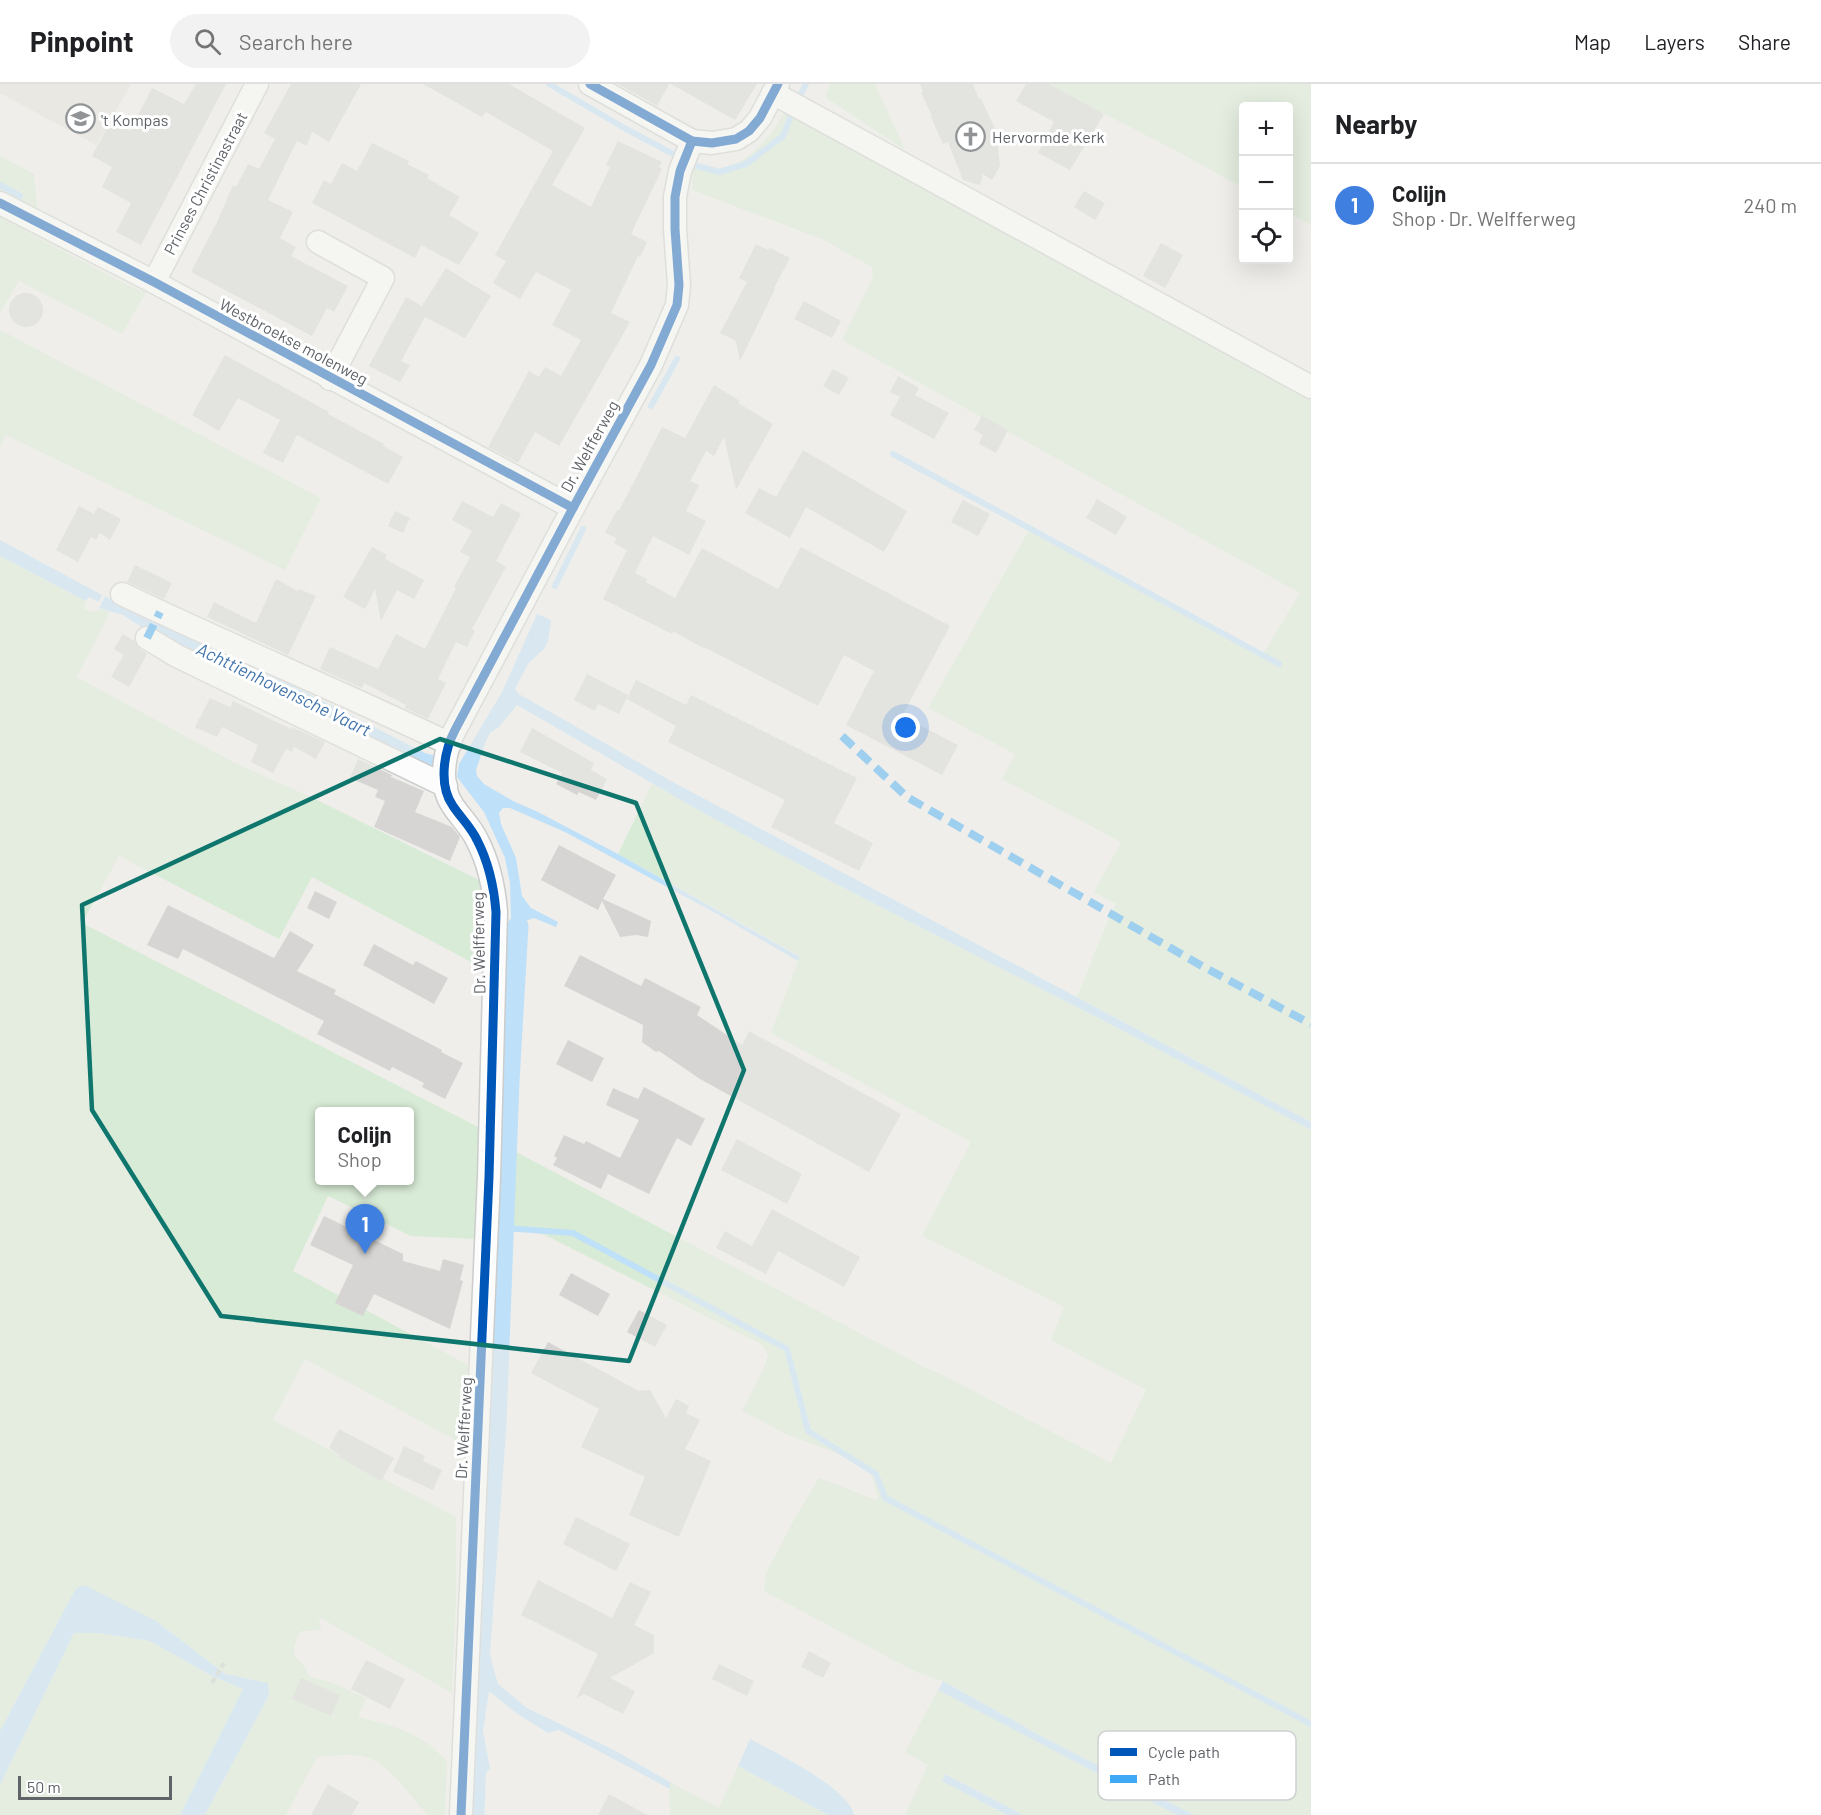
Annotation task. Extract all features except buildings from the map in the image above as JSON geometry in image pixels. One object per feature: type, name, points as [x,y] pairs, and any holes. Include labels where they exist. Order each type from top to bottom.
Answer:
[{"type":"street","name":"Prinses Christinastraat","points":[[154,282],[257,84]]},
{"type":"street","points":[[590,84],[688,152],[712,143],[743,136],[760,118],[776,89],[1311,387]]},
{"type":"street","name":"Dr. Welfferweg","points":[[461,1815],[489,1177],[496,912],[491,875],[485,859],[470,827],[452,805],[445,784],[446,760],[455,730],[651,365],[677,305],[679,285],[675,197],[688,152]]},
{"type":"street","name":"Westbroekse molenweg","points":[[0,203],[154,282],[573,508]]},
{"type":"street","points":[[318,242],[383,278],[330,378]]},
{"type":"street","points":[[122,594],[201,632],[356,699],[449,746]]},
{"type":"street","points":[[147,638],[177,656],[445,784]]},
{"type":"path","points":[[212,1683],[224,1663]]},
{"type":"highlighted area","points":[[440,739],[636,803],[744,1070],[629,1361],[221,1316],[92,1110],[82,905]]},
{"type":"shaded area","name":"'t Kompas","points":[[0,84],[131,84],[96,145],[0,93]]},
{"type":"green space","points":[[830,84],[875,84],[905,150],[825,97]]},
{"type":"green space","points":[[1047,84],[1311,84],[1311,225],[1293,215],[1293,102],[1239,102],[1239,186]]},
{"type":"green space","points":[[785,111],[1311,399],[1311,1122],[1077,997],[1116,904],[1094,892],[1121,842],[1002,779],[1015,754],[928,708],[1030,528],[1263,654],[1300,593],[842,340],[873,277],[872,267],[822,239],[692,190],[693,168],[719,169],[742,160],[767,138]]},
{"type":"green space","points":[[0,156],[34,174],[38,216],[0,196]]},
{"type":"green space","points":[[0,217],[127,285],[146,292],[122,334],[19,281],[0,313]]},
{"type":"green space","points":[[0,330],[321,498],[285,570],[6,435],[0,447]]},
{"type":"green space","points":[[0,556],[86,601],[84,608],[92,612],[102,609],[110,612],[77,677],[233,762],[315,799],[483,882],[487,929],[486,970],[312,877],[279,939],[119,856],[82,923],[480,1128],[475,1239],[411,1236],[328,1196],[293,1271],[468,1365],[461,1443],[305,1359],[273,1420],[456,1517],[452,1693],[319,1617],[321,1630],[301,1631],[294,1651],[294,1655],[303,1664],[310,1677],[333,1683],[366,1698],[358,1717],[393,1726],[409,1733],[428,1744],[447,1761],[445,1815],[428,1815],[396,1778],[377,1762],[366,1757],[345,1755],[317,1757],[286,1815],[205,1815],[269,1695],[268,1684],[225,1674],[156,1621],[75,1590],[0,1731]]},
{"type":"green space","points":[[652,784],[834,883],[1311,1130],[1311,1815],[1194,1815],[1165,1800],[1296,1800],[1296,1731],[1098,1731],[1098,1765],[943,1681],[916,1672],[764,1591],[766,1573],[819,1478],[876,1500],[878,1498],[870,1470],[854,1460],[786,1434],[742,1411],[768,1355],[761,1344],[545,1235],[533,1232],[499,1232],[503,1145],[1111,1463],[1146,1390],[1051,1340],[1064,1307],[922,1236],[971,1142],[771,1033],[800,956],[618,854]]},
{"type":"green space","points":[[74,1633],[99,1633],[150,1641],[210,1675],[243,1689],[180,1815],[0,1815],[0,1785]]},
{"type":"green space","points":[[938,1690],[1098,1773],[1098,1800],[1149,1800],[1177,1815],[1023,1815],[946,1774],[943,1781],[1007,1815],[905,1815],[928,1765],[905,1752]]},
{"type":"green space","points":[[738,1766],[828,1815],[670,1815],[670,1782],[719,1808]]},
{"type":"water","points":[[0,540],[102,595],[99,602],[89,597],[86,601],[0,556]]},
{"type":"water","name":"Achttienhovensche Vaart","points":[[105,596],[135,614],[293,686],[425,753],[436,756],[431,768],[152,634],[123,615],[99,608]]},
{"type":"water","points":[[537,614],[551,620],[548,641],[544,649],[528,664],[515,689],[519,694],[671,781],[1311,1122],[1311,1130],[834,883],[700,811],[517,705],[499,727],[490,733],[485,743],[476,770],[477,776],[484,784],[618,854],[800,957],[798,961],[717,914],[565,832],[510,808],[503,808],[499,813],[501,824],[516,858],[522,896],[531,908],[558,922],[556,927],[534,918],[525,921],[522,957],[512,952],[510,883],[505,858],[484,812],[457,777],[459,764],[502,692]]},
{"type":"water","points":[[86,1586],[156,1621],[225,1674],[268,1683],[269,1695],[205,1815],[180,1815],[243,1689],[210,1675],[150,1641],[99,1633],[74,1633],[0,1785],[0,1731],[75,1590]]},
{"type":"water","points":[[478,1618],[484,1619],[498,1684],[527,1708],[614,1750],[670,1782],[670,1789],[559,1730],[548,1733],[516,1713],[489,1691],[483,1731],[490,1768],[470,1792]]},
{"type":"water","points":[[943,1681],[1098,1765],[1098,1774],[938,1690]]},
{"type":"water","points":[[750,1739],[792,1761],[825,1783],[849,1805],[854,1815],[828,1815],[738,1766]]},
{"type":"water","points":[[945,1774],[1023,1815],[1007,1815],[942,1781]]},
{"type":"water","points":[[1148,1800],[1165,1800],[1194,1815],[1177,1815]]},
{"type":"waterway","points":[[549,84],[694,165],[719,172],[746,164],[783,136],[806,84]]},
{"type":"waterway","points":[[0,185],[20,196]]},
{"type":"waterway","points":[[651,406],[677,359]]},
{"type":"waterway","points":[[893,454],[1279,664]]},
{"type":"waterway","points":[[555,586],[583,529]]},
{"type":"waterway","points":[[480,1647],[496,1424],[509,1081],[518,926]]},
{"type":"waterway","points":[[503,1228],[573,1233],[787,1349],[808,1431],[876,1474],[885,1498],[1311,1724]]},
{"type":"waterway","points":[[474,1815],[476,1759]]},
{"type":"marked path","points":[[147,638],[160,612]]},
{"type":"marked path","points":[[842,736],[907,797],[1202,966],[1311,1024]]},
{"type":"cycle path","points":[[590,84],[692,141],[712,143],[736,139],[749,131],[760,118],[778,84]]},
{"type":"cycle path","points":[[461,1815],[489,1177],[496,912],[485,857],[472,831],[448,798],[444,768],[455,730],[651,365],[677,305],[679,285],[675,197],[680,171],[692,141]]},
{"type":"cycle path","points":[[0,203],[154,282],[573,508]]},
{"type":"place","name":"'t Kompas","points":[[80,119]]},
{"type":"place","name":"Hervormde Kerk","points":[[971,136]]},
{"type":"place","name":"Colijn","points":[[365,1254]]}]
